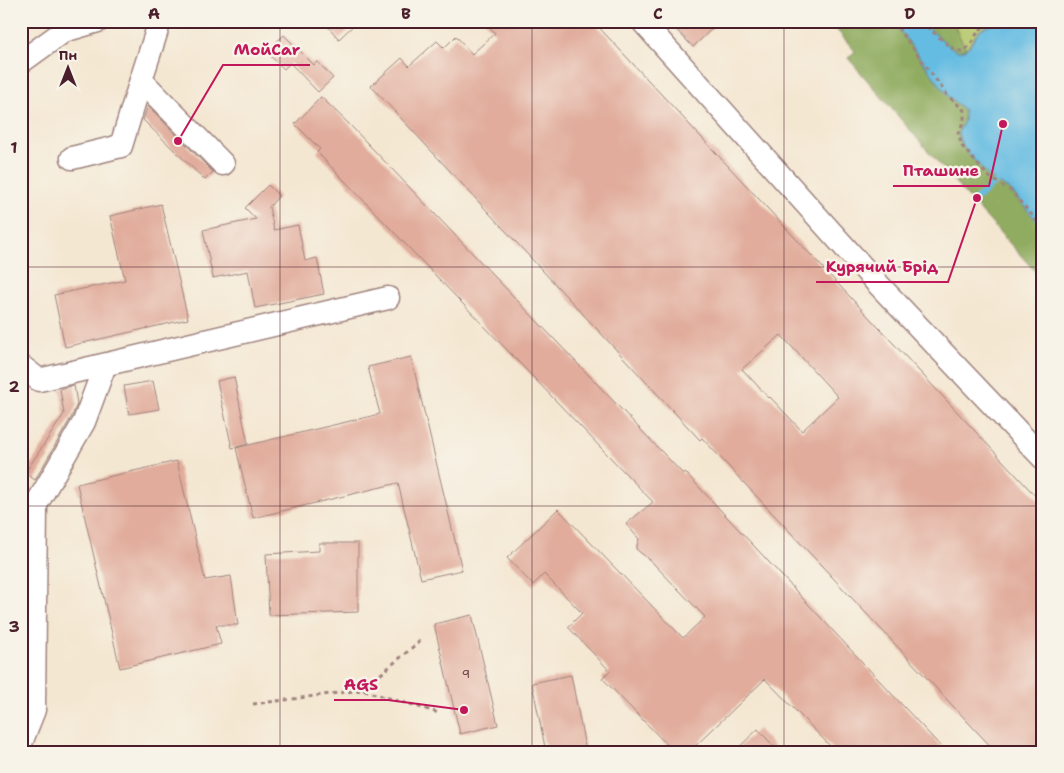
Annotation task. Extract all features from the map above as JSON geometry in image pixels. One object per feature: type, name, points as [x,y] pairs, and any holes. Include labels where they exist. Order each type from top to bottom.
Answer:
[{"type":"lane","points":[[21,62],[64,31],[98,21]]},
{"type":"lane","points":[[72,158],[121,146],[160,21]]},
{"type":"lane","points":[[642,21],[876,282],[1043,458]]},
{"type":"lane","points":[[142,80],[223,164]]},
{"type":"lane","points":[[21,366],[40,380],[388,298]]},
{"type":"lane","points":[[21,743],[34,710],[36,505],[84,422],[105,365]]},
{"type":"path","points":[[893,21],[948,96],[964,110],[964,121],[958,133],[962,146],[988,176],[1011,191],[1043,228]]},
{"type":"path","points":[[921,21],[951,49],[958,51],[968,47],[980,29],[985,26],[1043,23]]},
{"type":"path","points":[[362,690],[420,641]]},
{"type":"path","points":[[253,704],[362,690],[440,713]]},
{"type":"green space","points":[[829,21],[893,21],[948,96],[964,110],[964,121],[958,133],[962,146],[988,176],[1011,191],[1043,228],[1043,280],[967,196],[848,58],[855,51]]},
{"type":"green space","points":[[921,21],[954,21],[956,30],[966,49],[958,51],[951,49]]},
{"type":"green space","points":[[954,21],[1043,21],[1043,23],[1000,24],[980,29],[966,49],[956,30]]},
{"type":"water","points":[[893,21],[921,21],[948,45],[959,51],[963,51],[972,43],[982,28],[991,25],[1043,23],[1043,228],[1011,191],[988,176],[962,146],[958,133],[964,121],[964,110],[948,96]]},
{"type":"building","points":[[323,21],[358,21],[339,39]]},
{"type":"building","points":[[484,21],[593,21],[1043,504],[1043,752],[996,752],[702,438],[700,440],[371,86],[402,58],[409,66],[437,41],[444,48],[456,36],[472,54],[495,33]],"holes":[[[781,335],[838,397],[802,431],[742,369]]]},
{"type":"building","points":[[668,21],[720,21],[693,47]]},
{"type":"building","points":[[284,35],[314,65],[317,61],[333,78],[318,92],[290,63],[284,69],[266,52]]},
{"type":"building","points":[[321,97],[683,474],[685,472],[946,752],[836,752],[765,679],[689,752],[674,752],[602,678],[610,671],[568,627],[582,613],[544,574],[533,585],[507,558],[558,509],[683,638],[705,617],[652,562],[636,549],[639,539],[626,524],[653,502],[317,152],[320,149],[295,124]]},
{"type":"building","points":[[148,106],[213,172],[205,180],[143,120]]},
{"type":"building","points":[[268,185],[279,196],[269,207],[274,230],[298,225],[305,261],[317,258],[324,294],[255,308],[248,271],[213,278],[203,230],[256,219],[245,208]]},
{"type":"building","points":[[161,204],[188,319],[65,347],[54,295],[125,280],[110,216]]},
{"type":"building","points":[[411,357],[462,570],[421,579],[398,483],[253,518],[236,448],[380,414],[368,367]]},
{"type":"building","points":[[234,377],[248,444],[232,448],[217,381]]},
{"type":"building","points":[[153,381],[159,409],[129,414],[124,386]]},
{"type":"building","points":[[74,385],[77,404],[35,480],[25,473],[64,414],[60,389]]},
{"type":"building","points":[[177,461],[205,580],[231,576],[238,625],[216,625],[221,644],[120,668],[77,484]]},
{"type":"building","points":[[319,543],[358,543],[358,612],[269,615],[266,554],[319,551]]},
{"type":"building","points":[[472,615],[498,725],[460,734],[434,624]]},
{"type":"building","points":[[571,675],[586,752],[546,752],[532,683]]},
{"type":"building","points":[[758,729],[779,752],[734,752]]},
{"type":"waterway","points":[[977,198],[996,182]]},
{"type":"place","name":"Пташине","points":[[1003,124]]},
{"type":"place","name":"МойCar","points":[[178,141]]},
{"type":"place","name":"Курячий Брід","points":[[977,198]]},
{"type":"place","name":"AGS","points":[[464,710]]}]
